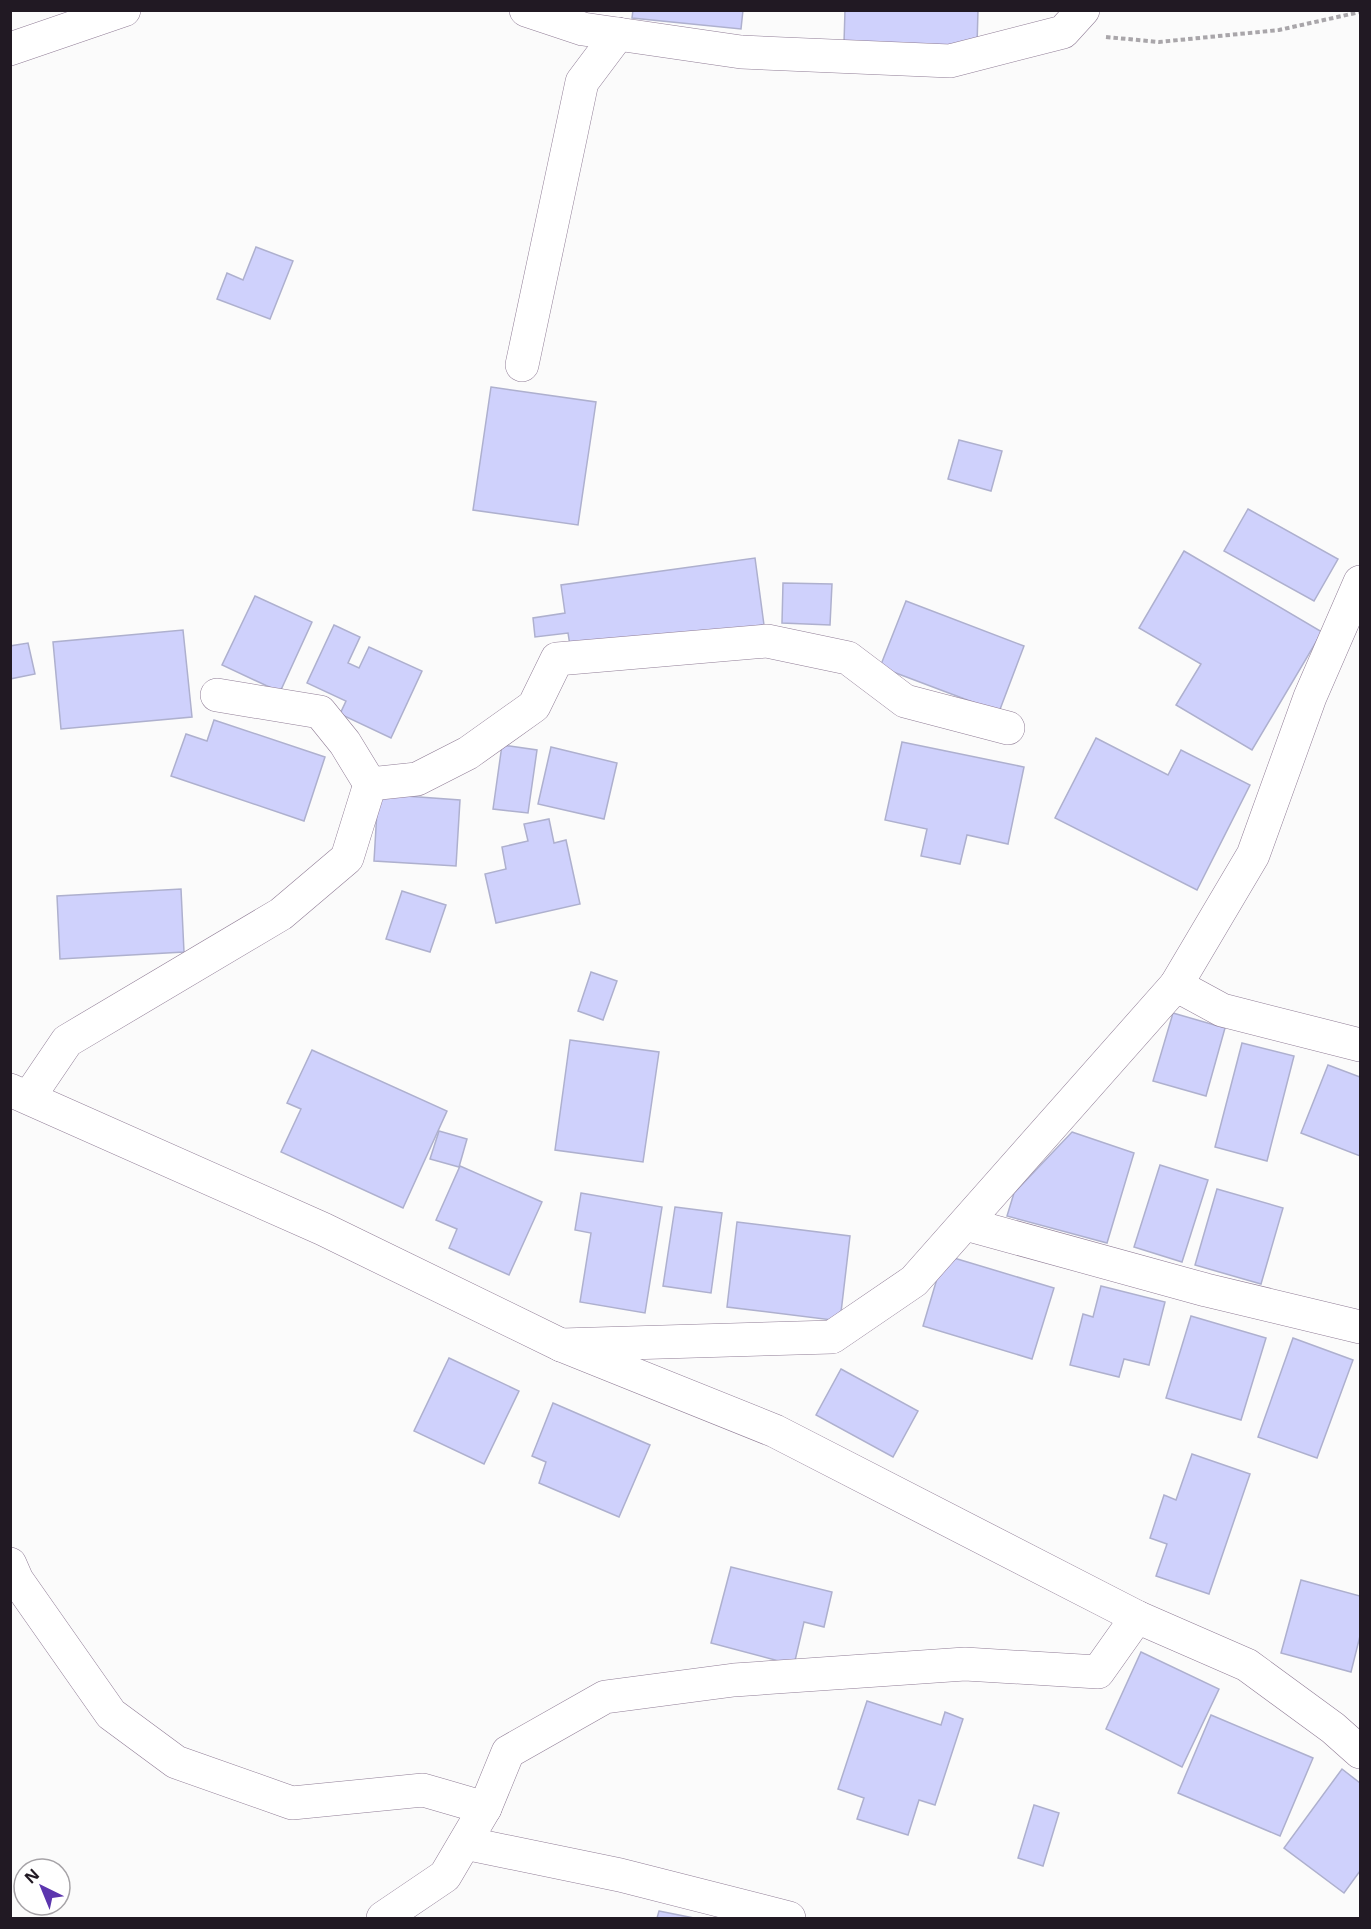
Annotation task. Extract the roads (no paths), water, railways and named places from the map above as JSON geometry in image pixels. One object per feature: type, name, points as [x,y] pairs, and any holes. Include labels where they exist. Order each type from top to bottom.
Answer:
[{"type":"street","points":[[10,49],[124,10]]},
{"type":"street","points":[[526,10],[583,29],[741,52],[950,61],[1073,21]]},
{"type":"street","points":[[522,364],[582,82],[618,34]]},
{"type":"street","points":[[561,1345],[832,1337],[915,1281],[1176,985],[1253,855],[1310,697],[1360,582]]},
{"type":"street","points":[[370,784],[417,778],[468,753],[534,706],[557,659],[767,641],[848,658],[906,701],[1008,728]]},
{"type":"street","points":[[217,695],[320,712],[345,743],[370,784],[347,858],[281,914],[67,1041],[20,1093],[323,1229],[561,1345],[775,1431],[1137,1617],[1247,1665],[1333,1728],[1360,1752]]},
{"type":"street","points":[[1176,985],[1222,1010],[1360,1045]]},
{"type":"street","points":[[966,1224],[1206,1290],[1360,1327]]},
{"type":"street","points":[[10,1564],[16,1580],[111,1714],[176,1762],[292,1803],[423,1790],[485,1808]]},
{"type":"street","points":[[383,1918],[445,1876],[485,1808],[508,1752],[605,1697],[734,1680],[965,1664],[1098,1672],[1137,1617]]},
{"type":"street","points":[[465,1843],[621,1875],[789,1918]]}]
